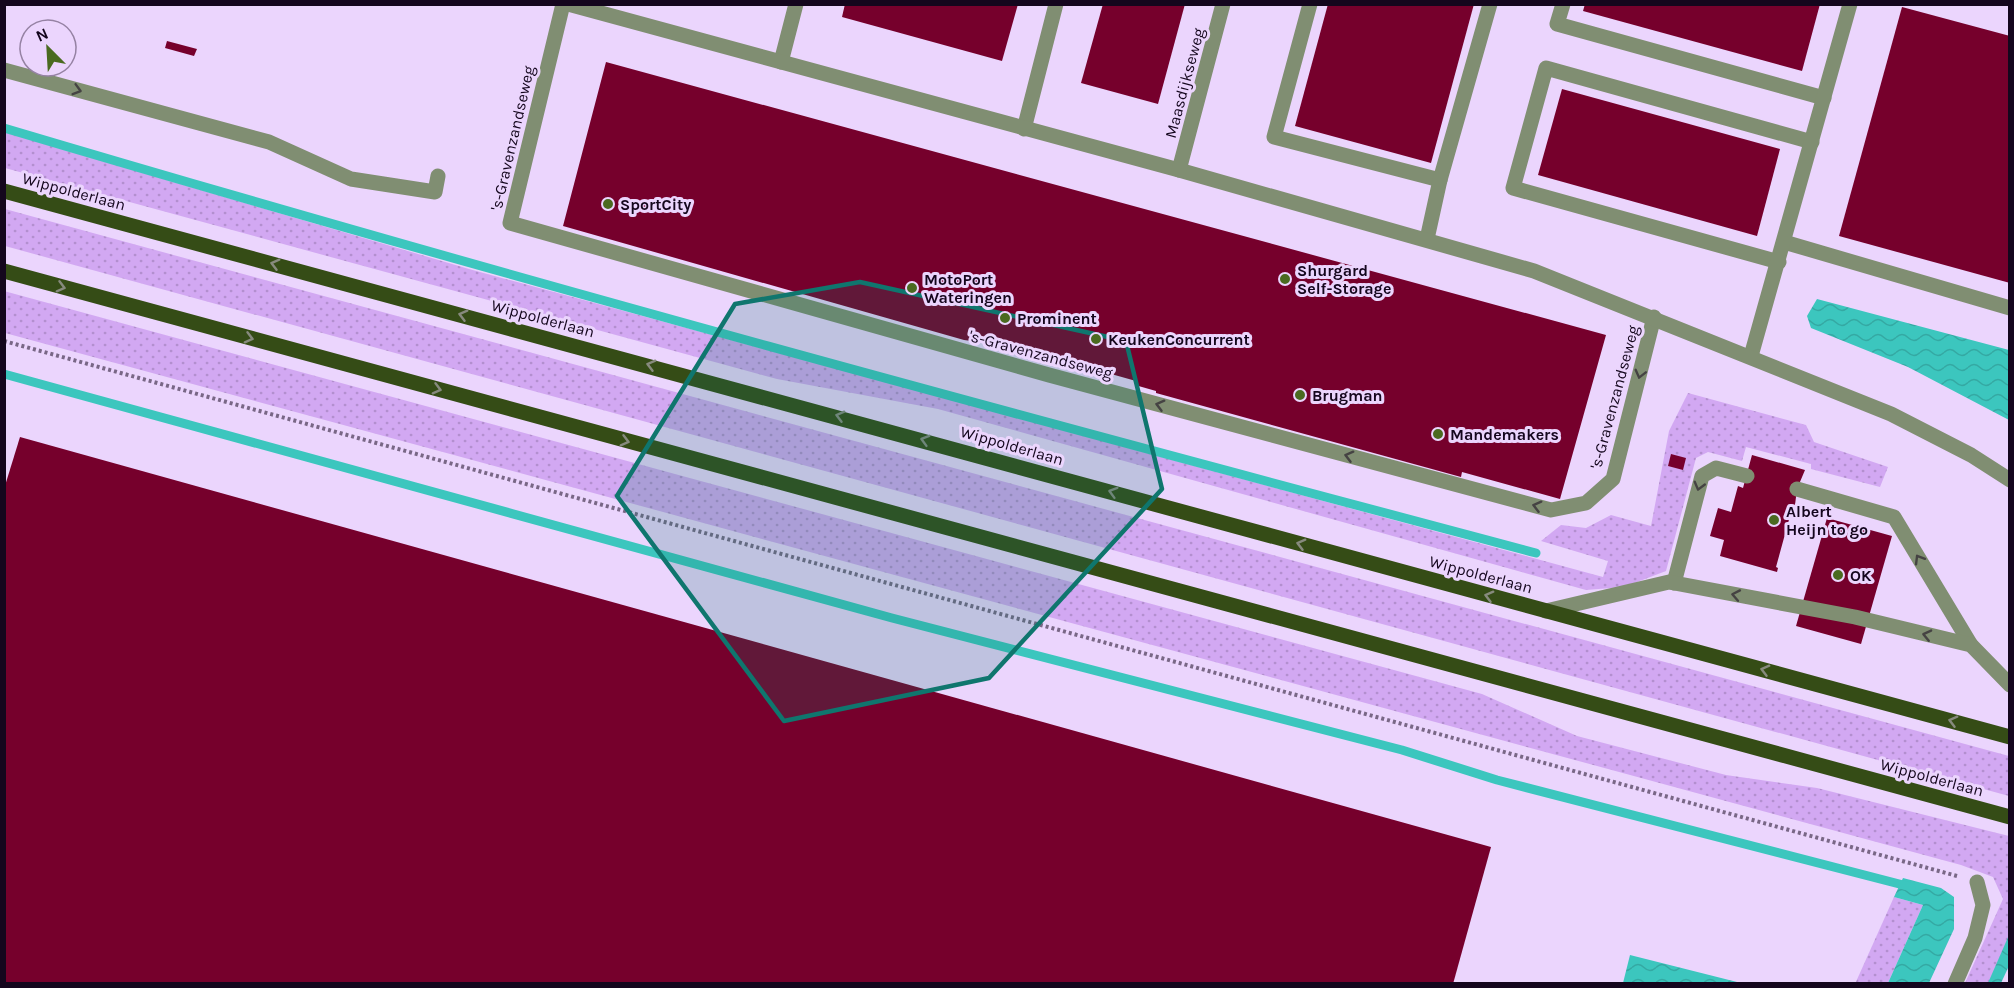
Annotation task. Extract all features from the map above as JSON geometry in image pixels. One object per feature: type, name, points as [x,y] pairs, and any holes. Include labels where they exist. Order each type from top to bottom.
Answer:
[{"type":"main road","name":"Wippolderlaan","points":[[4,190],[2010,737]]},
{"type":"main road","name":"Wippolderlaan","points":[[4,271],[2010,817]]},
{"type":"street","name":"'s-Gravenzandseweg","points":[[562,4],[510,223],[533,230],[1037,372],[1551,510],[1586,503],[1613,479],[1654,317]]},
{"type":"street","name":"'s-Gravenzandseweg","points":[[568,4],[1179,170],[1534,271],[1654,317],[1891,414],[1971,455],[2010,480]]},
{"type":"street","points":[[781,62],[796,4]]},
{"type":"street","points":[[1024,129],[1056,4]]},
{"type":"street","name":"Maasdijkseweg","points":[[1179,170],[1223,4]]},
{"type":"street","points":[[1310,4],[1274,137],[1440,180]]},
{"type":"street","points":[[1427,239],[1440,180],[1490,4]]},
{"type":"street","points":[[1563,4],[1557,24],[1824,98]]},
{"type":"street","points":[[1751,356],[1850,4]]},
{"type":"street","points":[[1779,262],[1513,188],[1516,177],[1546,68],[1812,142]]},
{"type":"street","points":[[4,70],[269,142],[351,179],[435,192],[438,176]]},
{"type":"street","points":[[1784,242],[2010,308]]},
{"type":"street","points":[[1674,583],[1702,476],[1716,468],[1747,476]]},
{"type":"street","points":[[1797,489],[1894,517],[1971,645],[2010,685]]},
{"type":"street","points":[[1546,611],[1669,582],[1855,617],[1971,645]]},
{"type":"street","points":[[1955,984],[1975,938],[1983,905],[1977,882]]},
{"type":"path","points":[[4,341],[1977,882]]},
{"type":"highlighted area","points":[[860,282],[1126,341],[1162,489],[989,678],[784,721],[617,496],[735,304]]},
{"type":"shaded area","points":[[4,132],[469,269],[1603,577],[1608,561],[1541,541],[1561,525],[1586,528],[1611,515],[1651,526],[1669,431],[1688,393],[1806,425],[1814,442],[1888,467],[1880,487],[1811,469],[1811,464],[1746,447],[1742,461],[1708,452],[1696,458],[1666,571],[1624,587],[1586,590],[938,409],[777,379],[5,168]]},
{"type":"shaded area","points":[[5,209],[2009,756],[2009,796],[5,246]]},
{"type":"shaded area","points":[[4,291],[1482,694],[1577,736],[1726,775],[1817,788],[2009,836],[2009,937],[1989,983],[1965,983],[2003,899],[1993,877],[1961,865],[5,333]]},
{"type":"shaded area","points":[[1894,897],[1923,905],[1888,983],[1855,984]]},
{"type":"water","points":[[1817,299],[2009,350],[2009,420],[1908,367],[1811,328],[1807,316]]},
{"type":"water","points":[[1903,878],[1941,888],[1954,897],[1954,929],[1929,983],[1888,983],[1923,905],[1894,897]]},
{"type":"water","points":[[2009,935],[2009,966],[2001,983],[1988,983]]},
{"type":"water","points":[[1630,955],[1741,983],[1623,983]]},
{"type":"building","points":[[845,4],[1018,4],[1002,61],[842,17]]},
{"type":"building","points":[[1103,4],[1185,4],[1158,104],[1081,83]]},
{"type":"building","points":[[1328,4],[1474,4],[1431,163],[1295,126]]},
{"type":"building","points":[[1585,4],[1820,4],[1802,71],[1583,11]]},
{"type":"building","points":[[1902,7],[2010,36],[2010,283],[1839,236]]},
{"type":"building","points":[[167,41],[197,49],[194,56],[165,48]]},
{"type":"building","points":[[606,62],[1606,335],[1560,499],[1462,472],[1461,477],[1156,393],[1156,391],[1135,385],[1136,381],[987,339],[986,343],[964,340],[563,226]]},
{"type":"building","points":[[1562,89],[1780,149],[1757,236],[1538,175]]},
{"type":"building","points":[[20,437],[1491,847],[1453,984],[4,984],[4,489]]},
{"type":"building","points":[[1671,454],[1686,458],[1683,470],[1668,466]]},
{"type":"building","points":[[1752,455],[1805,470],[1797,489],[1795,505],[1793,505],[1776,567],[1777,572],[1720,556],[1724,540],[1710,536],[1718,508],[1731,512],[1738,486],[1743,488]]},
{"type":"building","points":[[1827,518],[1892,536],[1861,644],[1796,626]]},
{"type":"waterway","points":[[4,128],[386,239],[768,346],[1536,553]]},
{"type":"waterway","points":[[4,374],[892,618],[1402,750],[1497,780],[1911,887]]},
{"type":"place","name":"SportCity","points":[[608,204]]},
{"type":"place","name":"Shurgard Self-Storage","points":[[1285,279]]},
{"type":"place","name":"MotoPort Wateringen","points":[[912,288]]},
{"type":"place","name":"Prominent","points":[[1005,318]]},
{"type":"place","name":"KeukenConcurrent","points":[[1096,339]]},
{"type":"place","name":"Brugman","points":[[1300,395]]},
{"type":"place","name":"Mandemakers","points":[[1438,434]]},
{"type":"place","name":"Albert Heijn to go","points":[[1774,520]]},
{"type":"place","name":"OK","points":[[1838,575]]}]
